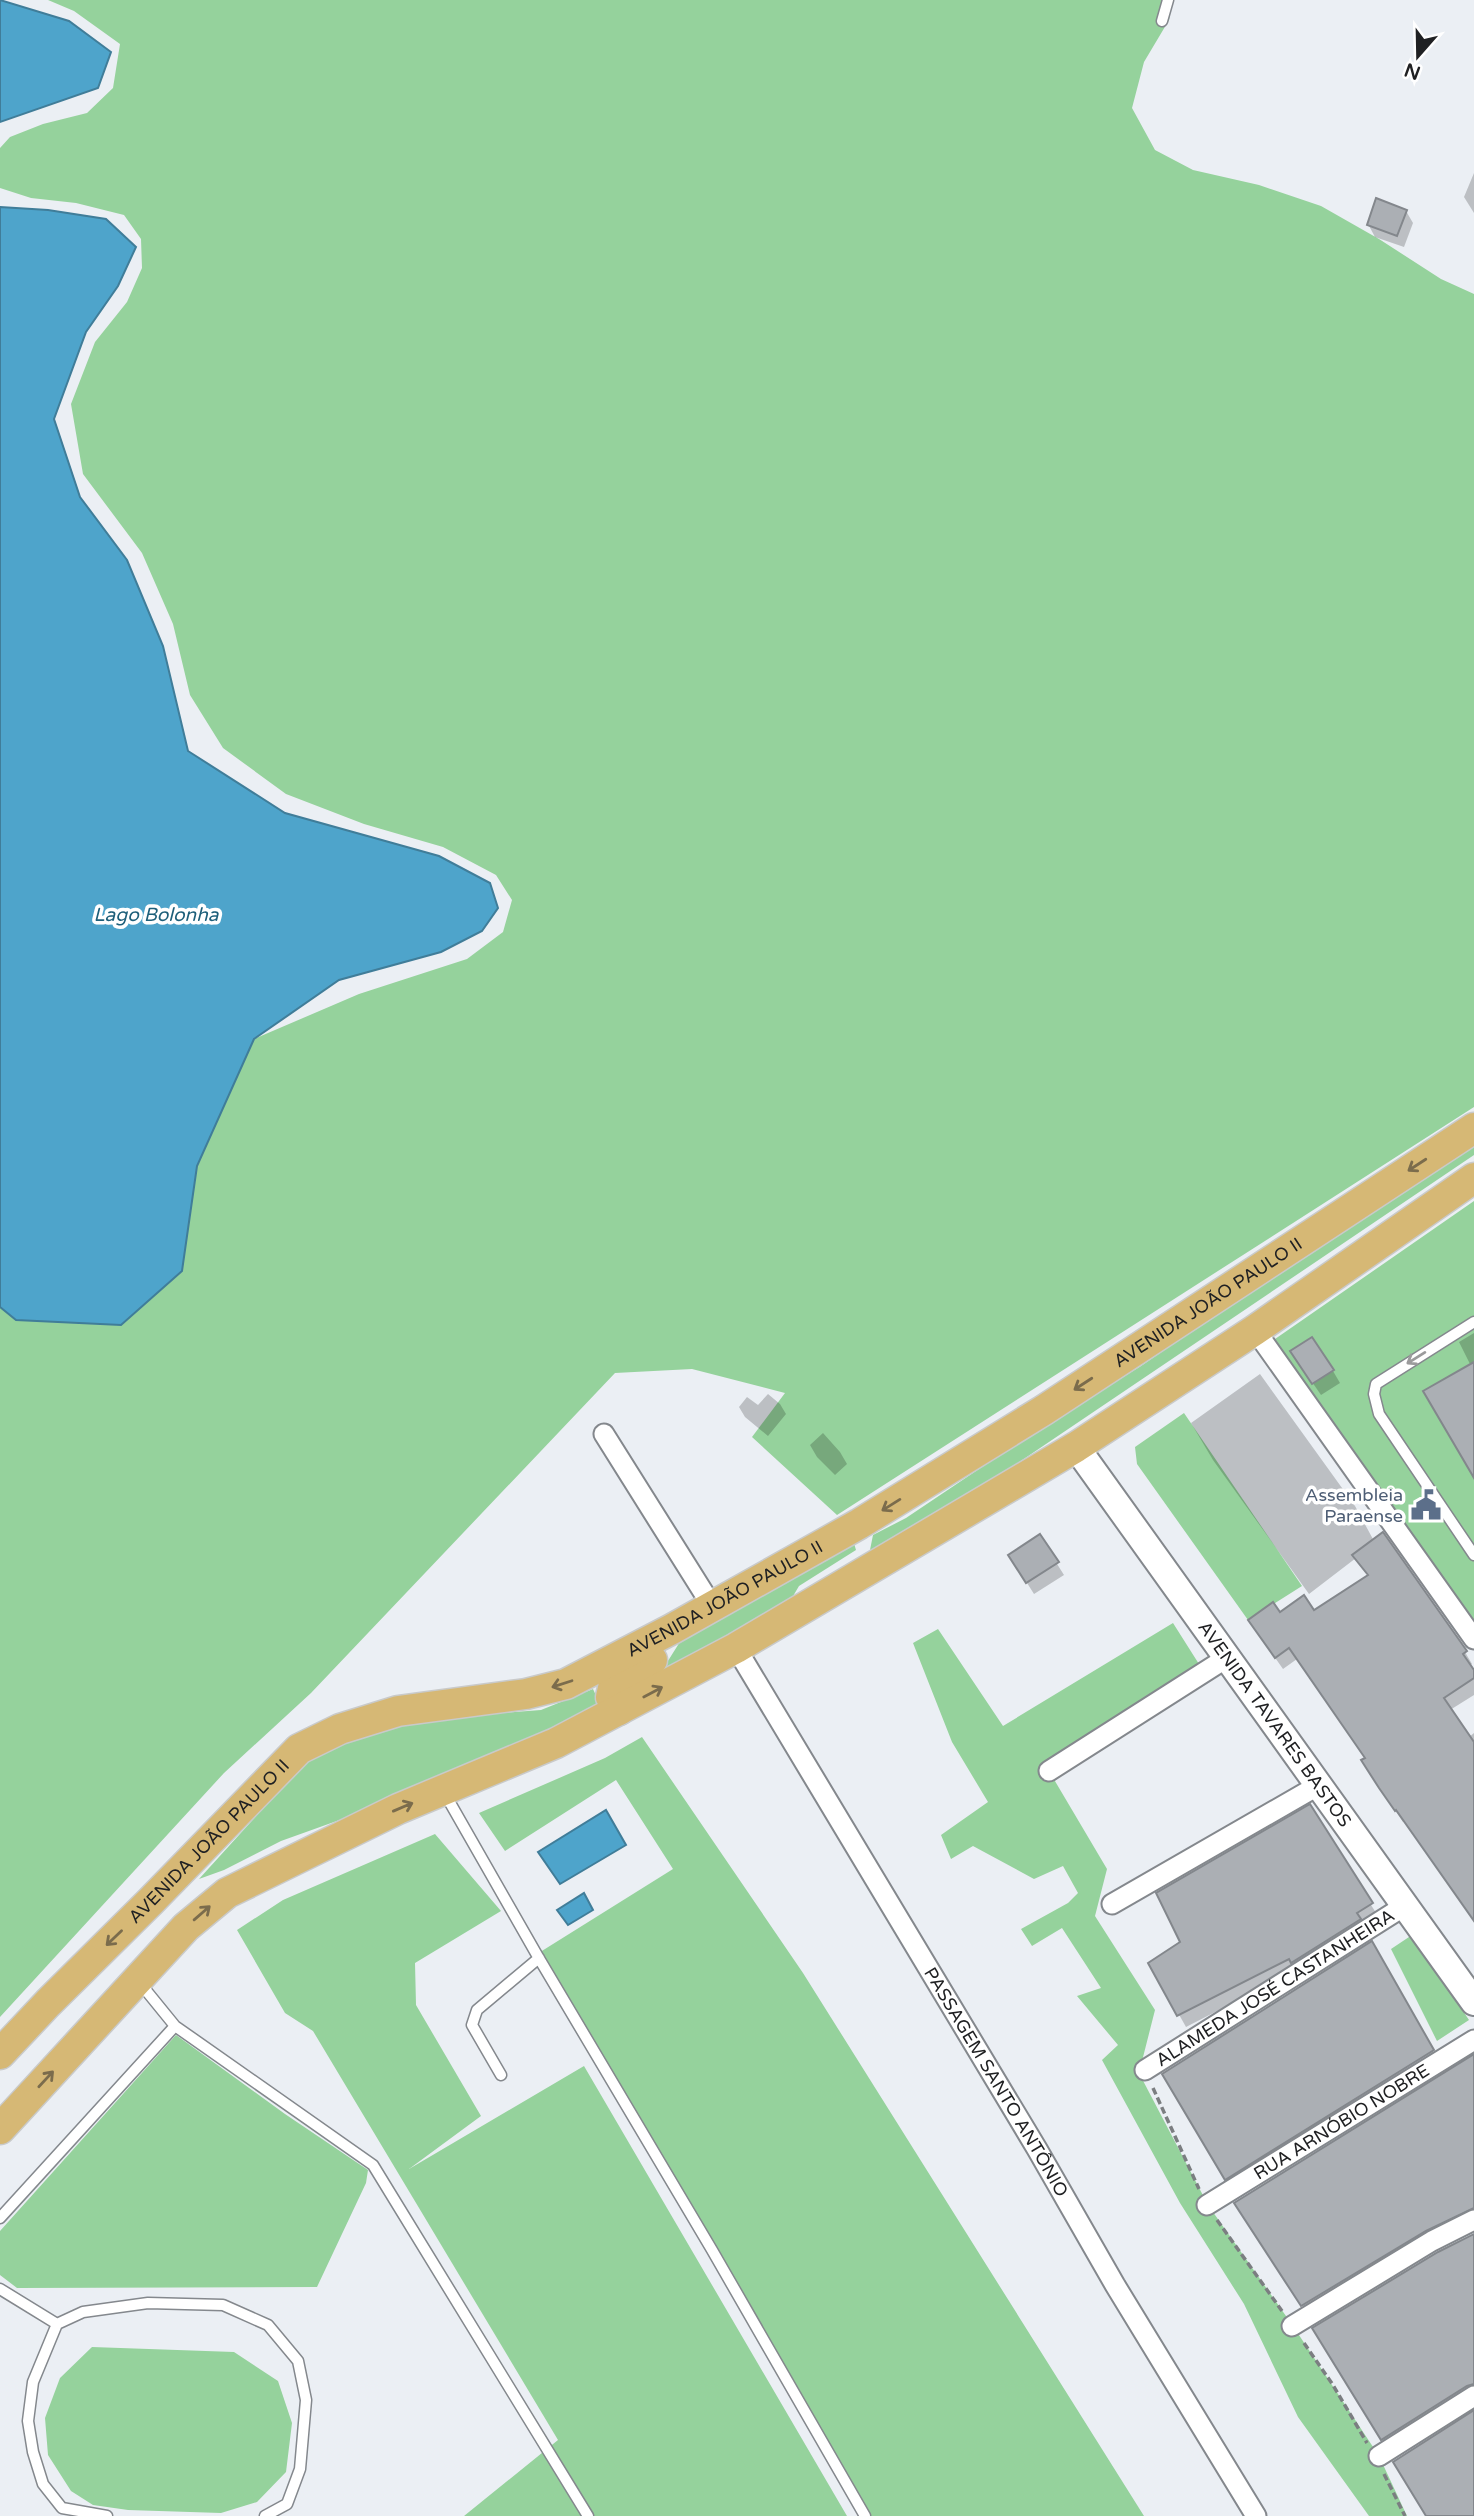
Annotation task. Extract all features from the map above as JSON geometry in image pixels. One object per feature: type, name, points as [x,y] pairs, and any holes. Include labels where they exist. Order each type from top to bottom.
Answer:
[{"type":"main road","name":"AVENIDA JOÃO PAULO II","points":[[0,2054],[299,1749],[340,1728],[398,1711],[526,1694],[566,1685],[672,1629],[859,1524],[1044,1410],[1474,1128]]},
{"type":"main road","points":[[0,2129],[186,1927],[227,1893],[398,1809],[556,1743],[736,1648],[1076,1447],[1255,1330],[1474,1178]]},
{"type":"main road","name":"AVENIDA TAVARES BASTOS","points":[[1076,1447],[1474,2001]]},
{"type":"main road","points":[[806,1605],[806,1592],[810,1586],[866,1551],[869,1544],[867,1533],[859,1524]]},
{"type":"main road","points":[[619,1710],[611,1697],[614,1684],[669,1649],[674,1635],[672,1629]]},
{"type":"street","points":[[1255,1330],[1474,1639]]},
{"type":"street","points":[[604,1434],[712,1606]]},
{"type":"street","name":"PASSAGEM SANTO ANTÔNIO","points":[[736,1648],[1037,2149],[1122,2297],[1256,2516]]},
{"type":"street","points":[[1049,1771],[1228,1657]]},
{"type":"street","points":[[1112,1904],[1319,1785]]},
{"type":"street","name":"ALAMEDA JOSÉ CASTANHEIRA","points":[[1144,2070],[1406,1905]]},
{"type":"street","name":"RUA ARNÓBIO NOBRE","points":[[1207,2205],[1474,2040]]},
{"type":"street","points":[[1292,2326],[1432,2241],[1474,2220]]},
{"type":"street","points":[[1376,2457],[1474,2396]]},
{"type":"lane","points":[[1161,21],[1168,0]]},
{"type":"lane","points":[[1474,1322],[1376,1384],[1374,1394],[1379,1415],[1474,1555]]},
{"type":"lane","points":[[444,1790],[865,2516]]},
{"type":"lane","points":[[500,2075],[472,2025],[477,2010],[539,1958]]},
{"type":"lane","points":[[137,1980],[175,2026],[373,2165],[588,2516]]},
{"type":"lane","points":[[0,2218],[175,2026]]},
{"type":"lane","points":[[0,2289],[57,2324]]},
{"type":"lane","points":[[107,2516],[62,2508],[43,2484],[33,2452],[28,2421],[33,2382],[57,2324],[83,2312],[148,2303],[223,2305],[268,2325],[298,2361],[306,2400],[300,2469],[287,2504],[265,2516]]},
{"type":"path","points":[[1144,2070],[1207,2205],[1333,2385],[1376,2457],[1405,2516]]},
{"type":"green space","points":[[48,0],[1172,0],[1169,20],[1144,62],[1132,108],[1155,150],[1193,170],[1259,185],[1321,206],[1441,279],[1474,294],[1474,1107],[837,1515],[752,1437],[785,1393],[692,1369],[615,1373],[311,1693],[224,1773],[0,2017],[0,1307],[16,1320],[182,1271],[197,1166],[254,1039],[359,994],[467,959],[503,932],[512,900],[496,875],[443,847],[364,824],[286,794],[223,748],[190,695],[173,624],[142,553],[83,474],[71,404],[95,342],[127,302],[142,268],[141,239],[124,215],[76,203],[31,198],[0,188],[0,148],[10,137],[43,124],[87,113],[113,88],[120,44],[74,11]]},
{"type":"green space","points":[[1474,1142],[1474,1155],[981,1488],[899,1540],[870,1550],[873,1535],[906,1518],[1031,1434],[1141,1366],[1296,1259]]},
{"type":"green space","name":"Assembleia Paraense","points":[[1474,1201],[1474,1639],[1265,1346]]},
{"type":"green space","points":[[1184,1413],[1302,1586],[1248,1620],[1137,1464],[1135,1447]]},
{"type":"green space","points":[[853,1540],[856,1550],[799,1586],[786,1608],[622,1701],[620,1689],[666,1664],[683,1637]]},
{"type":"green space","points":[[1173,1623],[1204,1672],[1049,1771],[1107,1869],[1095,1916],[1155,2010],[1139,2073],[1208,2205],[1293,2326],[1379,2456],[1407,2516],[1369,2516],[1298,2417],[1244,2304],[1180,2203],[1102,2060],[1118,2045],[1077,1996],[1101,1988],[1062,1928],[1032,1946],[1021,1929],[1068,1903],[1078,1893],[1063,1866],[1034,1879],[973,1846],[951,1859],[941,1835],[988,1802],[952,1742],[913,1643],[938,1629],[1003,1726]]},
{"type":"green space","points":[[593,1689],[602,1709],[373,1808],[281,1841],[224,1870],[199,1879],[307,1760],[361,1732],[461,1716],[541,1710]]},
{"type":"green space","points":[[642,1737],[803,1973],[1144,2516],[869,2516],[537,1954],[673,1869],[616,1780],[505,1851],[479,1813],[605,1758]]},
{"type":"green space","points":[[435,1834],[501,1911],[415,1963],[416,2005],[481,2116],[409,2169],[584,2066],[847,2516],[464,2516],[558,2440],[313,2031],[285,2013],[237,1930],[283,1900]]},
{"type":"green space","points":[[1412,1935],[1469,2020],[1437,2041],[1391,1949]]},
{"type":"green space","points":[[176,2035],[368,2170],[366,2183],[317,2287],[17,2288],[0,2275],[0,2231]]},
{"type":"green space","points":[[92,2347],[234,2352],[278,2381],[292,2423],[286,2472],[257,2502],[221,2513],[128,2510],[93,2505],[71,2491],[48,2455],[45,2418],[60,2378]]},
{"type":"water","points":[[0,0],[69,21],[111,52],[98,88],[0,122]]},
{"type":"water","name":"Lago Bolonha","points":[[0,207],[48,210],[106,219],[136,247],[118,286],[86,332],[54,419],[80,497],[127,560],[163,646],[188,751],[285,813],[439,856],[490,883],[498,908],[482,931],[441,952],[339,980],[254,1039],[197,1166],[182,1271],[121,1325],[16,1320],[0,1307]]},
{"type":"water","points":[[606,1810],[626,1845],[560,1884],[538,1852]]},
{"type":"water","points":[[584,1893],[593,1910],[568,1925],[557,1910]]},
{"type":"building","points":[[1376,198],[1407,210],[1397,236],[1367,225]]},
{"type":"building","points":[[1312,1337],[1334,1370],[1312,1384],[1290,1351]]},
{"type":"building","points":[[1474,1362],[1474,1478],[1423,1391]]},
{"type":"building","points":[[1383,1532],[1467,1651],[1463,1654],[1474,1670],[1474,1678],[1444,1698],[1474,1742],[1474,1921],[1379,1788],[1361,1760],[1365,1758],[1289,1648],[1275,1658],[1248,1620],[1273,1602],[1280,1612],[1304,1595],[1314,1610],[1368,1575],[1352,1555]]},
{"type":"building","points":[[1040,1534],[1059,1562],[1026,1583],[1008,1555]]},
{"type":"building","points":[[1310,1804],[1373,1903],[1357,1913],[1361,1919],[1291,1963],[1289,1959],[1177,2016],[1148,1963],[1180,1942],[1156,1893]]},
{"type":"building","points":[[1372,1941],[1434,2050],[1225,2180],[1162,2074]]},
{"type":"building","points":[[1474,2054],[1474,2208],[1426,2231],[1301,2306],[1234,2203]]},
{"type":"building","points":[[1474,2234],[1474,2384],[1381,2440],[1312,2328],[1438,2252]]},
{"type":"building","points":[[1474,2410],[1474,2516],[1426,2516],[1393,2462]]},
{"type":"place","name":"Assembleia Paraense","points":[[1426,1505]]}]
